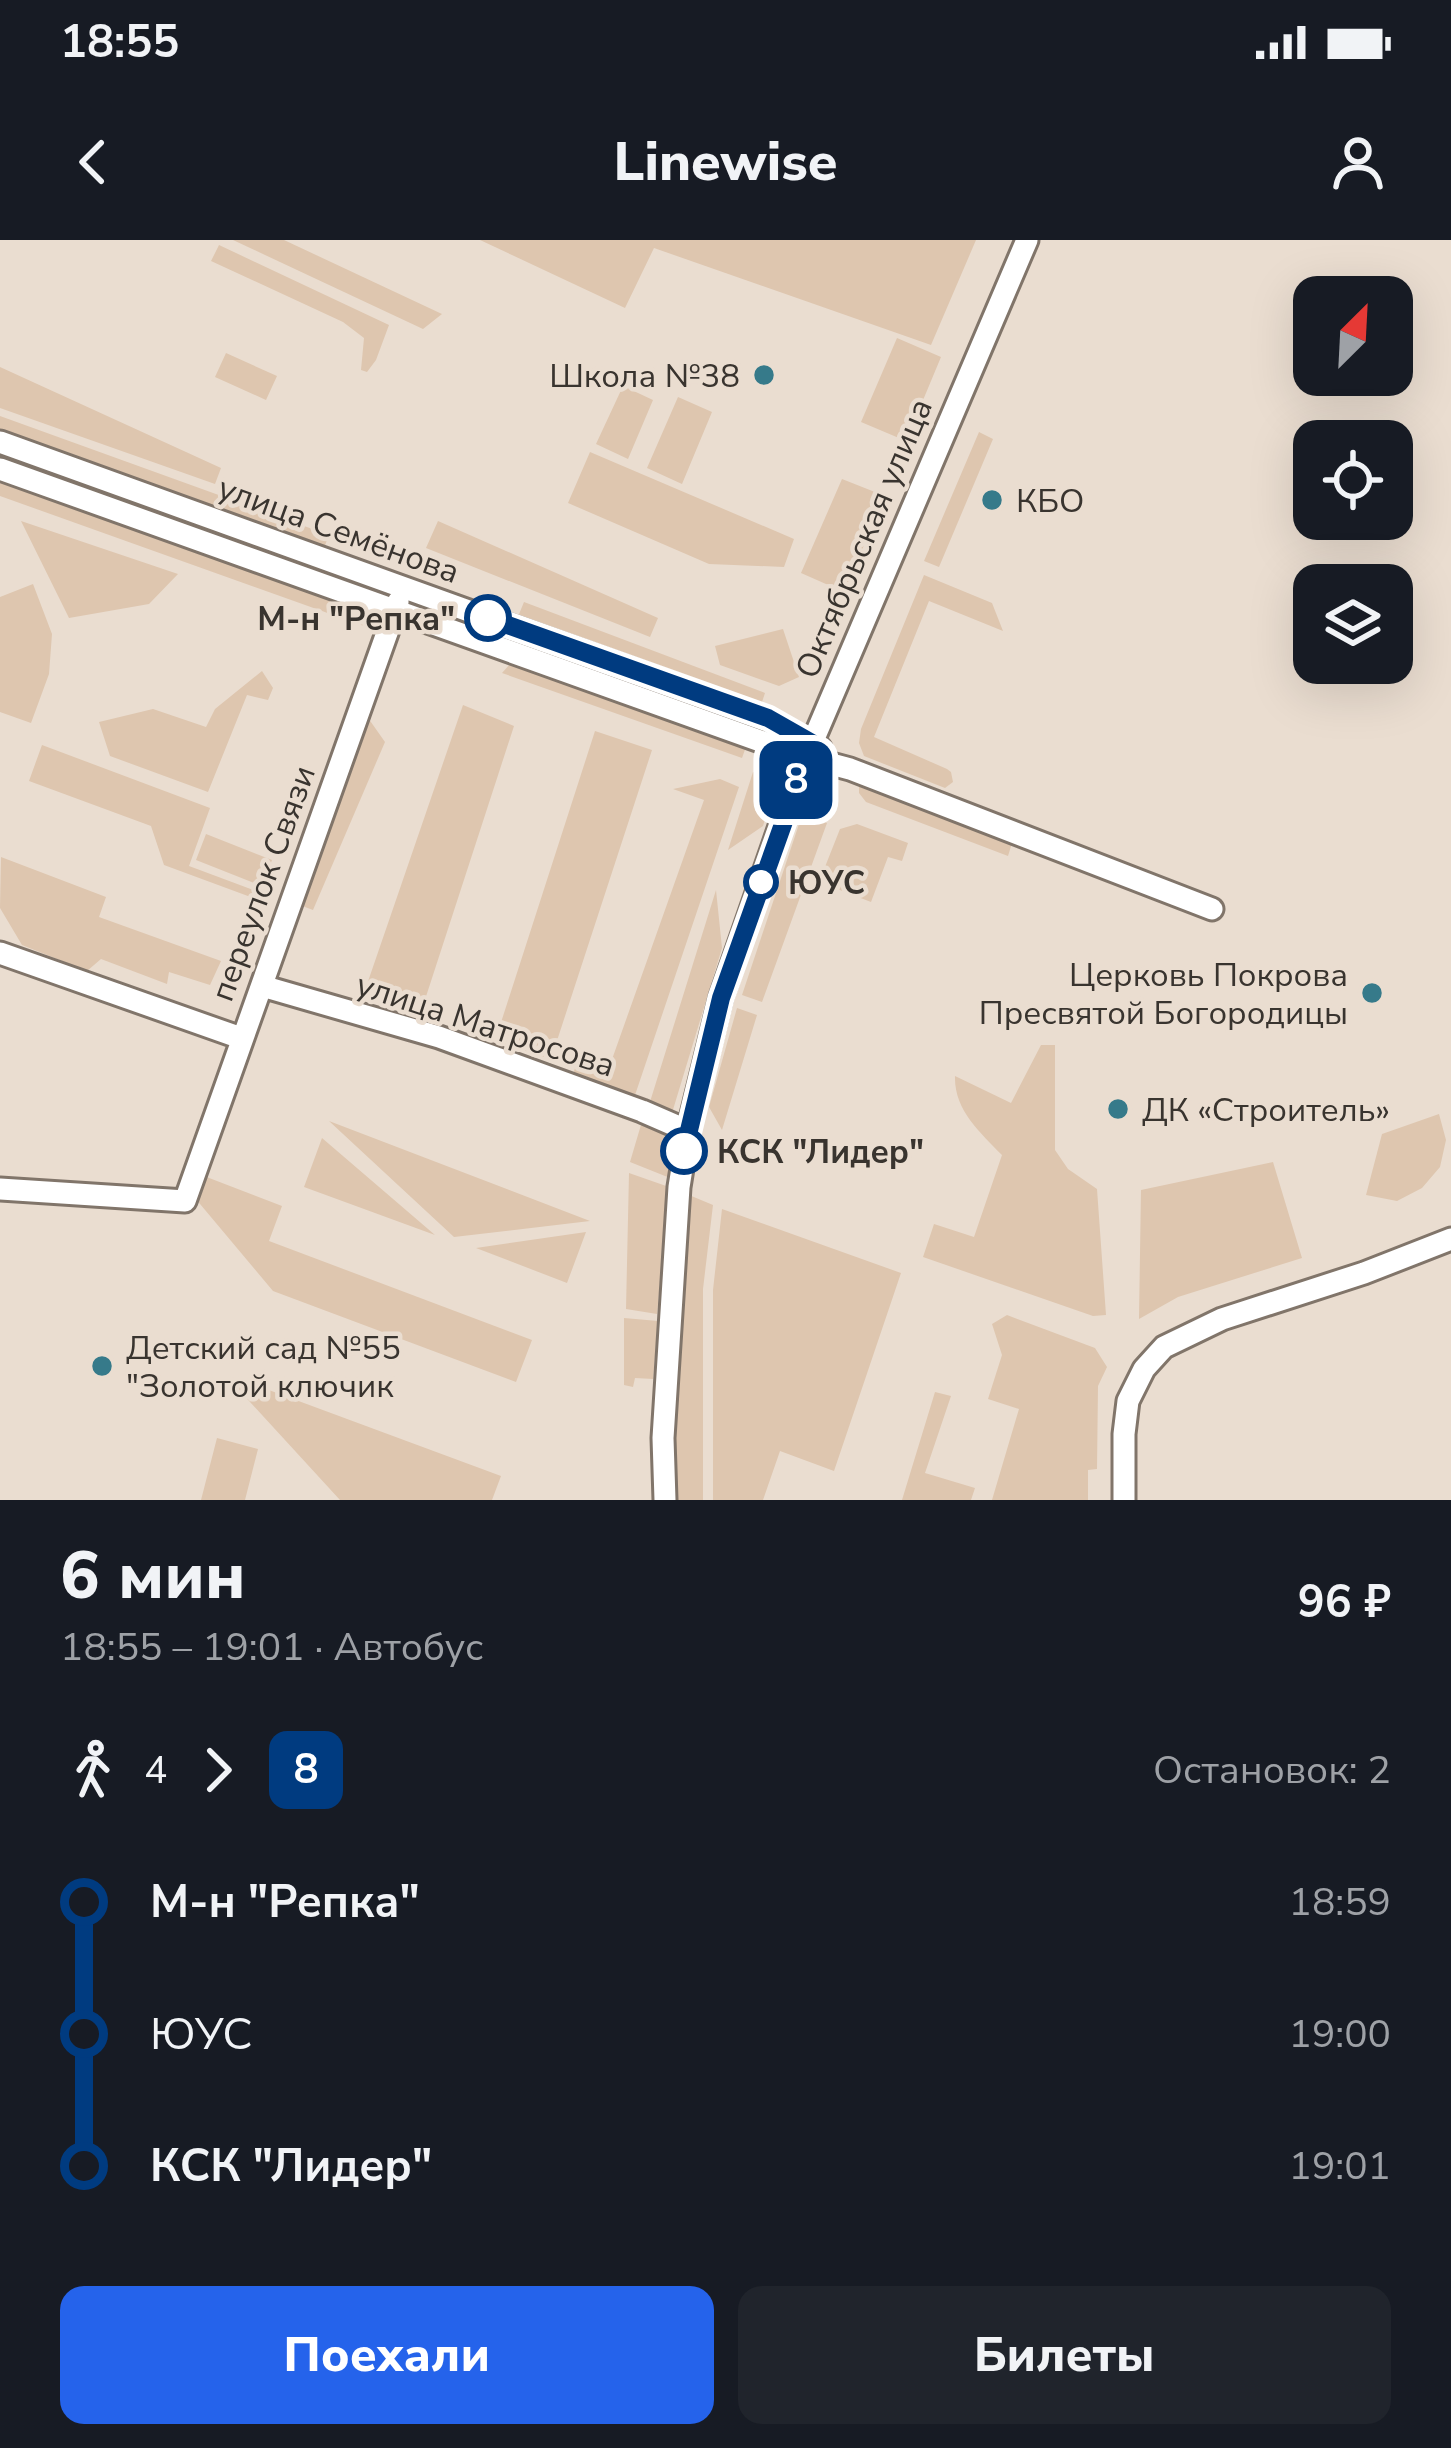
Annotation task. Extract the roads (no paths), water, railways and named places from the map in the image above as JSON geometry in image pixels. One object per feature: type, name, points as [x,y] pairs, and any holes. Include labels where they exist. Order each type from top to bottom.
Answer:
[{"type":"street","name":"Октябрьская улица","points":[[664,1500],[668,1321],[679,1187],[721,998],[808,750],[1027,240]]},
{"type":"street","name":"улица Семёнова","points":[[0,442],[768,718],[808,750]]},
{"type":"street","name":"улица Семёнова","points":[[0,470],[395,611],[808,750],[1212,910]]},
{"type":"street","name":"переулок Связи","points":[[0,1189],[185,1201],[403,588]]},
{"type":"street","points":[[0,953],[241,1038]]},
{"type":"street","name":"улица Матросова","points":[[262,986],[439,1036],[688,1131]]},
{"type":"street","points":[[1124,1500],[1128,1400],[1144,1369],[1164,1346],[1222,1319],[1451,1239]]},
{"type":"place","name":"Школа №38","points":[[764,375]]},
{"type":"place","name":"КБО","points":[[992,500]]},
{"type":"place","name":"М-н \"Репка\"","points":[[488,618]]},
{"type":"place","name":"ЮУС","points":[[761,882]]},
{"type":"place","name":"Церковь Покрова Пресвятой Богородицы","points":[[1372,993]]},
{"type":"place","name":"ДК «Строитель»","points":[[1118,1109]]},
{"type":"place","name":"КСК \"Лидер\"","points":[[684,1151]]},
{"type":"place","name":"Детский сад №55 \"Золотой ключик","points":[[102,1366]]}]
